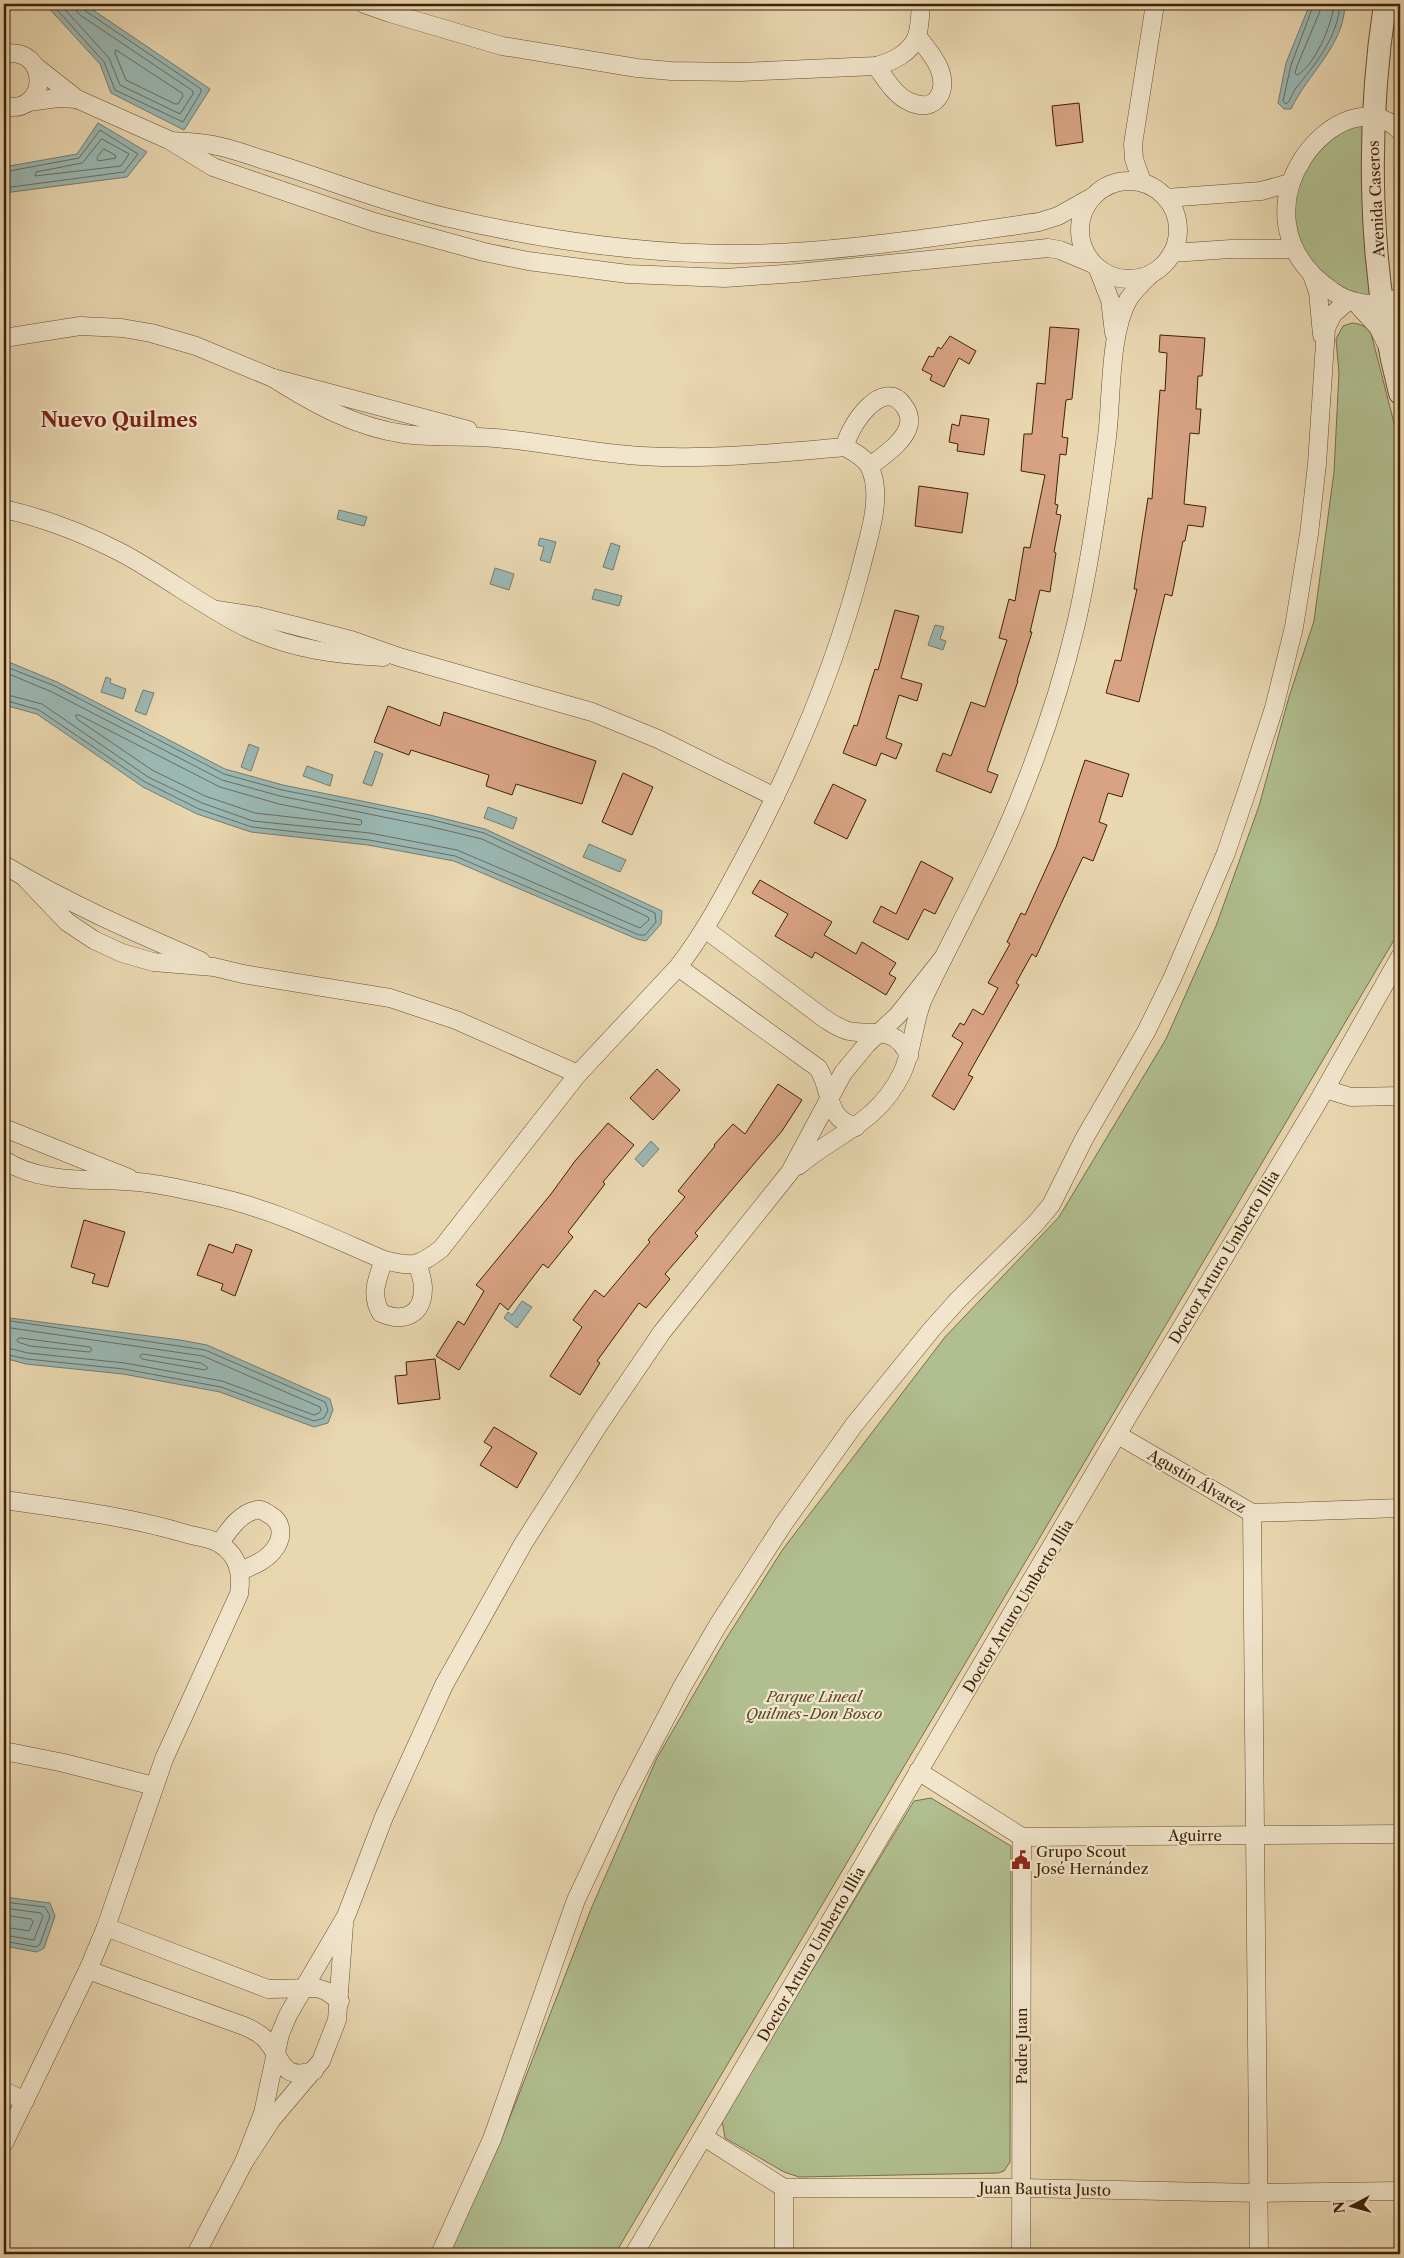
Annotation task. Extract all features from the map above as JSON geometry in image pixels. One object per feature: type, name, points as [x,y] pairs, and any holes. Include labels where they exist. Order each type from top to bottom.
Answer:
[{"type":"street","points":[[364,4],[461,35],[530,52],[654,69],[740,72],[876,66],[887,63],[902,54],[917,36],[921,4]]},
{"type":"street","points":[[404,4],[430,24]]},
{"type":"street","points":[[1115,346],[1110,300],[1096,267],[1085,252],[1080,238],[1080,224],[1084,210],[1126,161],[1133,144],[1155,4]]},
{"type":"street","name":"Avenida Caseros","points":[[1385,4],[1373,115],[1373,183],[1376,238],[1392,300],[1392,358],[1400,393]]},
{"type":"street","points":[[876,66],[889,83],[909,102],[925,105],[933,103],[941,95],[944,85],[940,69],[917,36]]},
{"type":"street","points":[[4,54],[12,52],[21,54],[49,79],[77,99],[169,140],[213,167],[374,222],[484,252],[566,267],[678,277],[763,276],[1048,248],[1060,250],[1096,267],[1110,276],[1138,279],[1151,274],[1164,265],[1172,253],[1177,239],[1178,224],[1174,210],[1166,198],[1155,188],[1142,182],[1122,181],[1098,192],[1058,216],[1040,222],[883,244],[809,251],[698,252],[628,249],[530,235],[402,206],[326,180],[208,144],[169,140]]},
{"type":"street","points":[[4,106],[19,107],[33,97],[39,82],[35,66]]},
{"type":"street","points":[[1350,119],[1368,98],[1376,77]]},
{"type":"street","points":[[28,102],[58,98],[77,99]]},
{"type":"street","points":[[1392,358],[1378,327],[1352,301],[1322,284],[1312,275],[1294,249],[1287,230],[1285,213],[1290,183],[1306,154],[1336,126],[1350,119],[1373,115],[1393,123],[1400,131]]},
{"type":"street","points":[[1133,144],[1137,170],[1142,182]]},
{"type":"street","points":[[318,202],[326,180]]},
{"type":"street","points":[[1166,198],[1261,191],[1290,183]]},
{"type":"street","points":[[1172,253],[1231,249],[1294,249]]},
{"type":"street","points":[[790,1172],[811,1155],[856,1127],[890,1094],[909,1056],[918,1012],[943,958],[976,896],[1024,788],[1057,694],[1076,624],[1095,524],[1108,424],[1115,346],[1127,301],[1151,274]]},
{"type":"street","points":[[1312,275],[1322,315],[1323,352]]},
{"type":"street","points":[[440,2254],[492,2139],[576,1900],[628,1790],[682,1687],[718,1625],[784,1523],[854,1425],[938,1322],[1035,1224],[1051,1205],[1084,1139],[1146,1032],[1172,979],[1226,853],[1274,708],[1294,627],[1310,534],[1326,328],[1333,314],[1352,301],[1392,300]]},
{"type":"street","points":[[4,338],[80,326],[122,328],[151,333],[196,346],[274,378],[316,405],[334,414],[384,430],[428,436],[495,438],[585,451],[699,458],[748,456],[844,447],[858,454],[870,466],[874,484],[875,504],[850,610],[825,684],[789,770],[705,929],[678,967],[578,1074],[441,1249],[418,1264],[402,1264],[384,1260],[307,1226],[241,1203],[139,1182],[4,1128]]},
{"type":"street","points":[[844,447],[847,436],[868,407],[880,398],[897,399],[908,413],[909,425],[902,437],[889,451],[870,466]]},
{"type":"street","points":[[4,509],[52,523],[122,553],[248,628],[268,636],[313,650],[348,655],[399,657],[592,712],[628,725],[716,766],[775,797]]},
{"type":"street","points":[[4,866],[24,878],[157,943],[214,967]]},
{"type":"street","points":[[24,878],[67,922],[94,940],[122,953],[154,962],[214,967],[260,977],[364,992],[413,1004],[456,1020],[578,1074]]},
{"type":"street","points":[[705,929],[825,1019],[847,1030],[862,1033],[880,1032],[900,1042],[909,1056]]},
{"type":"street","name":"Doctor Arturo Umberto Illia","points":[[634,2254],[918,1771],[1325,1089],[1400,957]]},
{"type":"street","points":[[196,2254],[244,2162],[264,2113],[280,2034],[288,2015],[346,1916],[384,1817],[440,1693],[523,1544],[600,1423],[662,1332],[790,1172],[829,1098],[849,1065],[898,1015],[943,958]]},
{"type":"street","points":[[678,967],[818,1068],[825,1078],[829,1098],[838,1118],[847,1125],[856,1127]]},
{"type":"street","points":[[1325,1089],[1351,1097],[1400,1096]]},
{"type":"street","points":[[4,1160],[27,1171],[44,1175],[92,1181],[139,1182]]},
{"type":"street","points":[[384,1260],[374,1289],[375,1298],[381,1313],[392,1318],[402,1318],[409,1315],[416,1310],[422,1299],[423,1287],[418,1264]]},
{"type":"street","name":"Agustín Álvarez","points":[[1118,1435],[1252,1513],[1400,1508]]},
{"type":"street","points":[[4,1500],[131,1519],[220,1543],[233,1557],[240,1571],[239,1594],[164,1759],[106,1927],[88,1970],[4,2143]]},
{"type":"street","points":[[220,1543],[229,1529],[245,1515],[255,1510],[263,1510],[277,1519],[280,1526],[281,1539],[272,1553],[240,1571]]},
{"type":"street","points":[[1252,1513],[1259,2254]]},
{"type":"street","points":[[4,1751],[64,1763],[154,1786]]},
{"type":"street","points":[[918,1771],[1022,1837]]},
{"type":"street","name":"Aguirre","points":[[1022,1837],[1400,1834]]},
{"type":"street","name":"Padre Juan","points":[[1021,2254],[1022,1837]]},
{"type":"street","points":[[244,2162],[278,2111],[321,2061],[334,2030],[340,2001],[340,1961],[346,1916]]},
{"type":"street","points":[[106,1927],[268,1989],[317,1988],[326,1991],[340,2001]]},
{"type":"street","points":[[88,1970],[244,2026],[264,2038],[283,2066],[295,2074],[314,2071]]},
{"type":"street","points":[[4,2091],[25,2101]]},
{"type":"street","points":[[704,2137],[784,2188],[784,2254]]},
{"type":"street","name":"Juan Bautista Justo","points":[[784,2188],[1021,2188],[1259,2193],[1400,2191]]},
{"type":"green space","points":[[1362,116],[1383,302],[1338,295],[1287,230],[1306,153]]},
{"type":"green space","name":"Parque Lineal Quilmes-Don Bosco","points":[[1352,323],[1363,326],[1371,333],[1400,440],[1400,930],[615,2254],[445,2254],[498,2148],[591,1909],[657,1758],[724,1642],[783,1549],[945,1337],[1059,1217],[1166,1039],[1216,926],[1259,806],[1289,697],[1314,621],[1334,472],[1339,373],[1336,339],[1343,326]]},
{"type":"green space","points":[[931,1798],[1011,1846],[1010,2162],[1004,2171],[998,2173],[799,2177],[784,2172],[725,2138],[722,2120],[914,1801]]},
{"type":"water","points":[[45,4],[84,4],[210,89],[184,130],[111,93],[100,64]]},
{"type":"water","points":[[1310,4],[1345,4],[1343,19],[1339,33],[1324,59],[1291,109],[1284,109],[1278,103],[1286,63]]},
{"type":"water","points":[[98,123],[147,152],[127,177],[4,193],[4,167],[77,154]]},
{"type":"water","points":[[339,510],[367,517],[364,526],[337,519]]},
{"type":"water","points":[[540,538],[556,542],[550,563],[540,560],[544,547],[538,545]]},
{"type":"water","points":[[611,543],[620,546],[613,570],[603,567]]},
{"type":"water","points":[[495,568],[514,574],[509,590],[490,584]]},
{"type":"water","points":[[595,589],[622,596],[619,606],[592,599]]},
{"type":"water","points":[[935,625],[944,627],[940,639],[946,641],[943,650],[928,645]]},
{"type":"water","points":[[4,660],[57,682],[225,769],[283,785],[430,815],[485,829],[662,911],[661,924],[646,941],[637,939],[454,861],[368,845],[251,832],[197,814],[143,787],[37,714],[4,705]]},
{"type":"water","points":[[106,677],[111,679],[110,683],[126,689],[123,699],[101,692]]},
{"type":"water","points":[[143,690],[154,693],[146,715],[135,711]]},
{"type":"water","points":[[249,744],[259,748],[251,771],[241,767]]},
{"type":"water","points":[[375,751],[383,754],[372,786],[363,783]]},
{"type":"water","points":[[307,766],[333,775],[330,786],[303,776]]},
{"type":"water","points":[[488,807],[517,818],[513,829],[484,818]]},
{"type":"water","points":[[589,844],[626,860],[620,872],[583,857]]},
{"type":"water","points":[[651,1141],[659,1149],[643,1167],[635,1159]]},
{"type":"water","points":[[522,1301],[532,1307],[517,1328],[504,1318],[508,1312],[512,1315]]},
{"type":"water","points":[[4,1315],[10,1318],[207,1345],[330,1399],[333,1410],[328,1423],[314,1427],[220,1392],[123,1374],[26,1364],[4,1358]]},
{"type":"water","points":[[4,1897],[50,1903],[55,1916],[44,1948],[37,1952],[4,1946]]},
{"type":"building","points":[[1079,103],[1083,142],[1056,146],[1052,106]]},
{"type":"building","points":[[1050,327],[1079,329],[1072,399],[1066,400],[1062,437],[1068,438],[1066,455],[1060,454],[1055,504],[1058,505],[1056,514],[1061,515],[1054,552],[1056,553],[1050,592],[1040,590],[1030,632],[1032,632],[1018,681],[987,771],[998,775],[991,793],[936,771],[943,753],[951,756],[971,702],[985,707],[1007,640],[999,638],[1009,599],[1015,601],[1024,547],[1030,548],[1045,475],[1021,471],[1024,434],[1032,434],[1037,383],[1045,384]]},
{"type":"building","points":[[1160,335],[1205,338],[1202,376],[1198,376],[1196,409],[1201,409],[1199,434],[1190,433],[1184,504],[1206,507],[1203,527],[1188,525],[1172,596],[1165,594],[1139,702],[1106,693],[1115,660],[1121,661],[1137,589],[1134,589],[1148,498],[1152,499],[1160,390],[1165,391],[1167,353],[1159,352]]},
{"type":"building","points":[[950,336],[976,351],[969,364],[959,358],[944,387],[930,380],[932,375],[922,370],[929,356],[933,357],[938,347],[941,349]]},
{"type":"building","points":[[961,415],[989,419],[984,455],[957,451],[958,444],[949,442],[952,424],[959,426]]},
{"type":"building","points":[[919,486],[968,493],[962,533],[915,526]]},
{"type":"building","points":[[895,610],[919,616],[901,678],[922,684],[917,701],[899,695],[886,738],[902,744],[896,759],[881,753],[876,766],[843,753],[854,725],[857,726],[875,669],[878,670]]},
{"type":"building","points":[[388,706],[440,726],[444,712],[596,761],[582,804],[516,784],[512,795],[486,786],[489,775],[411,750],[409,755],[374,742]]},
{"type":"building","points":[[1085,760],[1129,774],[1122,797],[1108,793],[1099,822],[1107,825],[1093,861],[1083,857],[1036,957],[1032,954],[1016,983],[1019,985],[968,1075],[973,1077],[954,1110],[932,1096],[963,1043],[952,1036],[960,1023],[964,1025],[973,1009],[983,1015],[998,988],[988,983],[1010,944],[1007,942],[1021,913],[1025,915],[1056,847]]},
{"type":"building","points":[[623,773],[653,787],[632,835],[602,822]]},
{"type":"building","points":[[833,784],[866,800],[847,839],[814,823]]},
{"type":"building","points":[[921,861],[953,878],[935,914],[924,909],[908,940],[873,922],[881,906],[896,914]]},
{"type":"building","points":[[760,880],[832,922],[824,935],[856,954],[862,942],[896,963],[889,974],[896,978],[886,995],[815,952],[812,958],[775,936],[788,914],[752,893]]},
{"type":"building","points":[[657,1069],[680,1090],[653,1120],[630,1098]]},
{"type":"building","points":[[778,1084],[802,1100],[782,1131],[695,1233],[698,1236],[665,1274],[670,1279],[646,1308],[639,1303],[597,1361],[600,1363],[580,1395],[550,1376],[582,1327],[573,1320],[595,1290],[604,1297],[650,1242],[648,1240],[685,1197],[678,1191],[714,1145],[733,1124],[745,1134]]},
{"type":"building","points":[[608,1123],[634,1145],[603,1182],[605,1184],[568,1232],[573,1237],[548,1268],[543,1264],[508,1310],[500,1303],[459,1370],[436,1356],[458,1321],[464,1325],[484,1291],[476,1285],[551,1194],[575,1161]]},
{"type":"building","points":[[84,1220],[125,1232],[108,1287],[92,1283],[95,1274],[71,1267]]},
{"type":"building","points":[[209,1244],[233,1253],[236,1244],[252,1250],[235,1296],[221,1290],[223,1284],[197,1275]]},
{"type":"building","points":[[435,1359],[440,1399],[398,1404],[395,1376],[407,1375],[406,1362]]},
{"type":"building","points":[[494,1427],[537,1453],[517,1488],[480,1465],[492,1447],[484,1442]]},
{"type":"place","name":"Grupo Scout José Hernández","points":[[1021,1860]]},
{"type":"district","name":"Nuevo Quilmes","points":[[119,420]]}]
